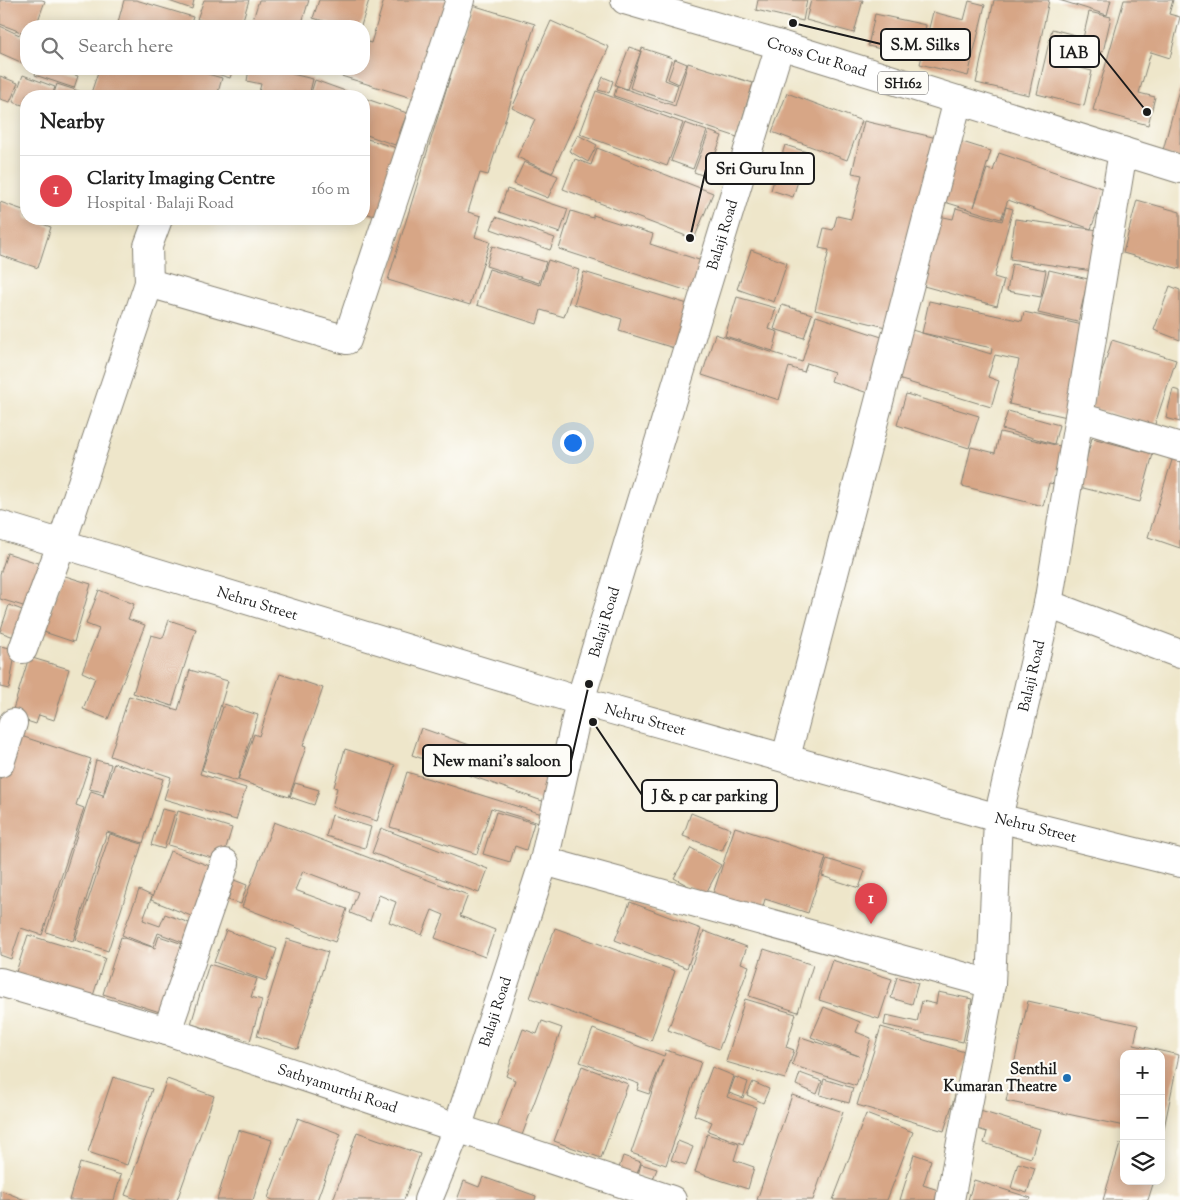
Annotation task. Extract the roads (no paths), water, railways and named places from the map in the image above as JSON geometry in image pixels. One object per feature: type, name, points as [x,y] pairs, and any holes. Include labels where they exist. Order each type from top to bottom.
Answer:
[{"type":"street","points":[[149,283],[347,340],[460,0]]},
{"type":"street","name":"Cross Cut Road","points":[[625,0],[780,45],[1180,169]]},
{"type":"street","name":"Balaji Road","points":[[428,1200],[457,1129],[544,861],[580,701],[780,45]]},
{"type":"street","points":[[786,757],[958,100]]},
{"type":"street","name":"Balaji Road","points":[[950,1200],[992,984],[998,818],[1048,604],[1123,151]]},
{"type":"street","points":[[23,649],[62,542],[149,283],[148,246],[156,225]]},
{"type":"street","points":[[1079,417],[1180,446]]},
{"type":"street","name":"Nehru Street","points":[[0,525],[62,542],[580,701],[786,757],[998,818],[1180,863]]},
{"type":"street","points":[[1048,604],[1180,654]]},
{"type":"street","points":[[0,763],[13,723]]},
{"type":"street","points":[[544,861],[992,984]]},
{"type":"street","points":[[167,1031],[225,864]]},
{"type":"street","name":"Sathyamurthi Road","points":[[0,982],[167,1031],[672,1200]]},
{"type":"place","name":"S.M. Silks","points":[[793,23]]},
{"type":"place","name":"IAB","points":[[1147,112]]},
{"type":"place","name":"Sri Guru Inn","points":[[690,238]]},
{"type":"place","name":"New mani's saloon","points":[[589,684]]},
{"type":"place","name":"J & p car parking","points":[[593,722]]},
{"type":"place","name":"Clarity Imaging Centre","points":[[871,924]]},
{"type":"place","name":"Senthil Kumaran Theatre","points":[[1067,1078]]}]
